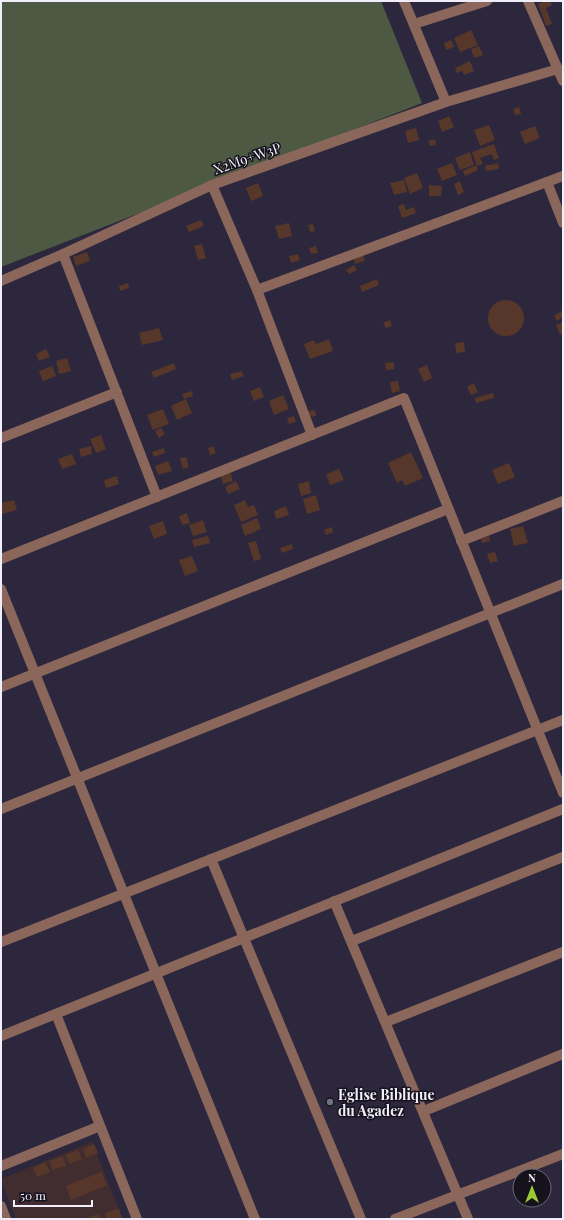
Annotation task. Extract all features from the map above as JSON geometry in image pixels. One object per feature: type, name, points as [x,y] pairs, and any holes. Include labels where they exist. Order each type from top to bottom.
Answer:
[{"type":"street","points":[[404,1],[446,102]]},
{"type":"street","points":[[414,24],[487,1]]},
{"type":"street","points":[[528,1],[563,81]]},
{"type":"street","name":"X2M9+W3P","points":[[1,281],[212,185],[446,102],[558,69]]},
{"type":"street","points":[[257,290],[563,176]]},
{"type":"street","points":[[547,182],[563,223]]},
{"type":"street","points":[[212,185],[257,290],[312,435]]},
{"type":"street","points":[[63,254],[157,497]]},
{"type":"street","points":[[1,438],[117,392]]},
{"type":"street","points":[[1,559],[404,398],[563,793]]},
{"type":"street","points":[[461,541],[563,501]]},
{"type":"street","points":[[1,687],[448,509]]},
{"type":"street","points":[[1,809],[563,584]]},
{"type":"street","points":[[1,590],[255,1219]]},
{"type":"street","points":[[1,942],[563,720]]},
{"type":"street","points":[[1,1036],[563,809]]},
{"type":"street","points":[[352,942],[563,857]]},
{"type":"street","points":[[212,859],[361,1219]]},
{"type":"street","points":[[334,901],[459,1194],[468,1219]]},
{"type":"street","points":[[386,1022],[563,952]]},
{"type":"street","points":[[56,1014],[137,1219]]},
{"type":"street","points":[[424,1111],[563,1054]]},
{"type":"street","points":[[1,1166],[100,1126]]},
{"type":"street","points":[[395,1219],[563,1154]]},
{"type":"street","points":[[1,1206],[6,1219]]},
{"type":"shaded area","points":[[92,1142],[123,1219],[16,1219],[1,1179]]},
{"type":"green space","points":[[1,1],[381,1],[422,103],[1,267]]},
{"type":"building","points":[[550,1],[552,5],[546,8],[552,24],[546,26],[538,4]]},
{"type":"building","points":[[471,30],[478,45],[460,52],[454,38]]},
{"type":"building","points":[[451,40],[454,47],[446,50],[444,43]]},
{"type":"building","points":[[479,46],[483,55],[474,58],[471,49]]},
{"type":"building","points":[[470,61],[474,71],[464,75],[462,71],[457,73],[455,68]]},
{"type":"building","points":[[519,107],[521,114],[515,115],[513,109]]},
{"type":"building","points":[[449,116],[454,127],[442,132],[438,121]]},
{"type":"building","points":[[489,125],[495,140],[480,146],[474,130]]},
{"type":"building","points":[[535,126],[540,138],[525,144],[520,132]]},
{"type":"building","points":[[416,128],[419,140],[408,143],[405,131]]},
{"type":"building","points":[[435,139],[436,145],[430,146],[428,141]]},
{"type":"building","points":[[494,144],[499,158],[494,160],[492,154],[480,158],[483,164],[477,166],[472,152]]},
{"type":"building","points":[[470,152],[474,165],[460,170],[455,158]]},
{"type":"building","points":[[452,163],[457,175],[442,181],[437,169]]},
{"type":"building","points":[[498,163],[499,169],[486,171],[485,166]]},
{"type":"building","points":[[476,165],[478,170],[465,176],[463,171]]},
{"type":"building","points":[[417,173],[423,188],[410,194],[404,178]]},
{"type":"building","points":[[404,180],[407,192],[394,195],[390,183]]},
{"type":"building","points":[[460,181],[464,192],[458,195],[454,184]]},
{"type":"building","points":[[258,183],[263,196],[251,201],[246,188]]},
{"type":"building","points":[[429,185],[442,186],[441,196],[429,196]]},
{"type":"building","points":[[404,204],[406,210],[414,207],[416,213],[402,218],[398,206]]},
{"type":"building","points":[[201,220],[204,226],[189,232],[186,226]]},
{"type":"building","points":[[289,223],[292,236],[279,239],[275,226]]},
{"type":"building","points":[[313,224],[315,231],[310,232],[308,225]]},
{"type":"building","points":[[202,244],[206,258],[198,260],[194,246]]},
{"type":"building","points":[[316,246],[318,253],[311,254],[309,248]]},
{"type":"building","points":[[87,252],[90,261],[76,266],[73,257]]},
{"type":"building","points":[[298,254],[300,260],[291,263],[289,256]]},
{"type":"building","points":[[363,255],[365,261],[355,264],[354,258]]},
{"type":"building","points":[[354,265],[357,270],[349,274],[346,270]]},
{"type":"building","points":[[377,279],[379,285],[362,292],[360,286]]},
{"type":"building","points":[[128,283],[129,288],[120,291],[119,286]]},
{"type":"building","points":[[510,300],[519,305],[523,311],[523,325],[519,331],[510,336],[502,336],[493,331],[489,325],[488,314],[493,305],[499,301]]},
{"type":"building","points":[[563,310],[563,317],[557,321],[554,316]]},
{"type":"building","points":[[390,320],[392,326],[386,328],[383,323]]},
{"type":"building","points":[[563,322],[563,333],[560,335],[556,325]]},
{"type":"building","points":[[159,328],[163,340],[142,345],[139,333]]},
{"type":"building","points":[[329,339],[333,351],[310,359],[304,344],[314,340],[316,344]]},
{"type":"building","points":[[464,342],[465,352],[456,353],[455,343]]},
{"type":"building","points":[[46,349],[50,357],[39,361],[36,354]]},
{"type":"building","points":[[67,358],[71,371],[59,374],[56,361]]},
{"type":"building","points":[[394,362],[394,369],[386,370],[385,363]]},
{"type":"building","points":[[174,363],[176,369],[154,378],[151,372]]},
{"type":"building","points":[[427,365],[432,378],[424,382],[418,369]]},
{"type":"building","points":[[52,366],[56,376],[43,381],[39,371]]},
{"type":"building","points":[[242,371],[244,376],[232,380],[230,374]]},
{"type":"building","points":[[398,381],[400,391],[392,393],[390,382]]},
{"type":"building","points":[[474,383],[478,392],[471,395],[467,387]]},
{"type":"building","points":[[260,387],[264,397],[254,401],[250,391]]},
{"type":"building","points":[[192,391],[193,396],[184,399],[182,394]]},
{"type":"building","points":[[493,393],[494,398],[476,403],[475,398]]},
{"type":"building","points":[[283,395],[289,409],[274,415],[269,401]]},
{"type":"building","points":[[186,399],[192,413],[177,420],[171,406]]},
{"type":"building","points":[[163,409],[169,424],[153,430],[147,415]]},
{"type":"building","points":[[315,410],[316,416],[309,417],[308,411]]},
{"type":"building","points":[[294,416],[296,422],[289,424],[287,418]]},
{"type":"building","points":[[161,428],[165,434],[159,438],[155,431]]},
{"type":"building","points":[[101,435],[106,449],[96,453],[90,439]]},
{"type":"building","points":[[91,446],[92,454],[81,457],[79,449]]},
{"type":"building","points":[[213,446],[216,453],[210,455],[208,448]]},
{"type":"building","points":[[164,448],[165,453],[154,457],[152,452]]},
{"type":"building","points":[[411,452],[423,478],[405,486],[402,480],[397,483],[388,463]]},
{"type":"building","points":[[72,454],[76,464],[62,469],[58,459]]},
{"type":"building","points":[[186,457],[189,467],[183,469],[180,458]]},
{"type":"building","points":[[168,461],[172,471],[158,475],[155,466]]},
{"type":"building","points":[[509,463],[515,477],[498,484],[492,470]]},
{"type":"building","points":[[229,467],[233,481],[223,484],[219,470]]},
{"type":"building","points":[[339,469],[344,480],[330,485],[326,474]]},
{"type":"building","points":[[117,476],[119,484],[106,488],[104,480]]},
{"type":"building","points":[[236,481],[240,489],[228,494],[225,487]]},
{"type":"building","points":[[309,481],[311,493],[301,496],[298,484]]},
{"type":"building","points":[[316,495],[320,510],[307,514],[303,499]]},
{"type":"building","points":[[14,500],[17,510],[2,514],[1,503]]},
{"type":"building","points":[[245,500],[248,507],[254,505],[258,515],[241,522],[234,505]]},
{"type":"building","points":[[286,506],[289,515],[276,519],[274,511]]},
{"type":"building","points":[[187,513],[190,523],[182,525],[179,516]]},
{"type":"building","points":[[257,518],[261,529],[245,536],[241,525]]},
{"type":"building","points":[[203,520],[207,532],[193,536],[189,525]]},
{"type":"building","points":[[163,521],[167,534],[154,539],[149,526]]},
{"type":"building","points":[[523,526],[528,543],[514,546],[510,529]]},
{"type":"building","points":[[332,527],[333,532],[326,535],[324,530]]},
{"type":"building","points":[[208,536],[210,543],[194,547],[192,540]]},
{"type":"building","points":[[489,536],[490,541],[482,543],[481,539]]},
{"type":"building","points":[[256,541],[261,559],[254,561],[248,543]]},
{"type":"building","points":[[292,544],[293,549],[282,553],[280,548]]},
{"type":"building","points":[[495,552],[498,561],[490,563],[487,554]]},
{"type":"building","points":[[192,556],[198,571],[185,576],[179,560]]},
{"type":"building","points":[[94,1144],[98,1153],[86,1158],[83,1149]]},
{"type":"building","points":[[78,1150],[82,1159],[70,1164],[65,1155]]},
{"type":"building","points":[[63,1156],[66,1166],[52,1170],[49,1161]]},
{"type":"building","points":[[45,1162],[50,1172],[37,1177],[33,1168]]},
{"type":"building","points":[[101,1172],[107,1185],[71,1200],[66,1186]]},
{"type":"building","points":[[119,1208],[122,1219],[107,1219],[105,1213]]},
{"type":"building","points":[[98,1214],[100,1219],[84,1219]]},
{"type":"place","name":"Eglise Biblique du Agadez","points":[[330,1102]]}]
